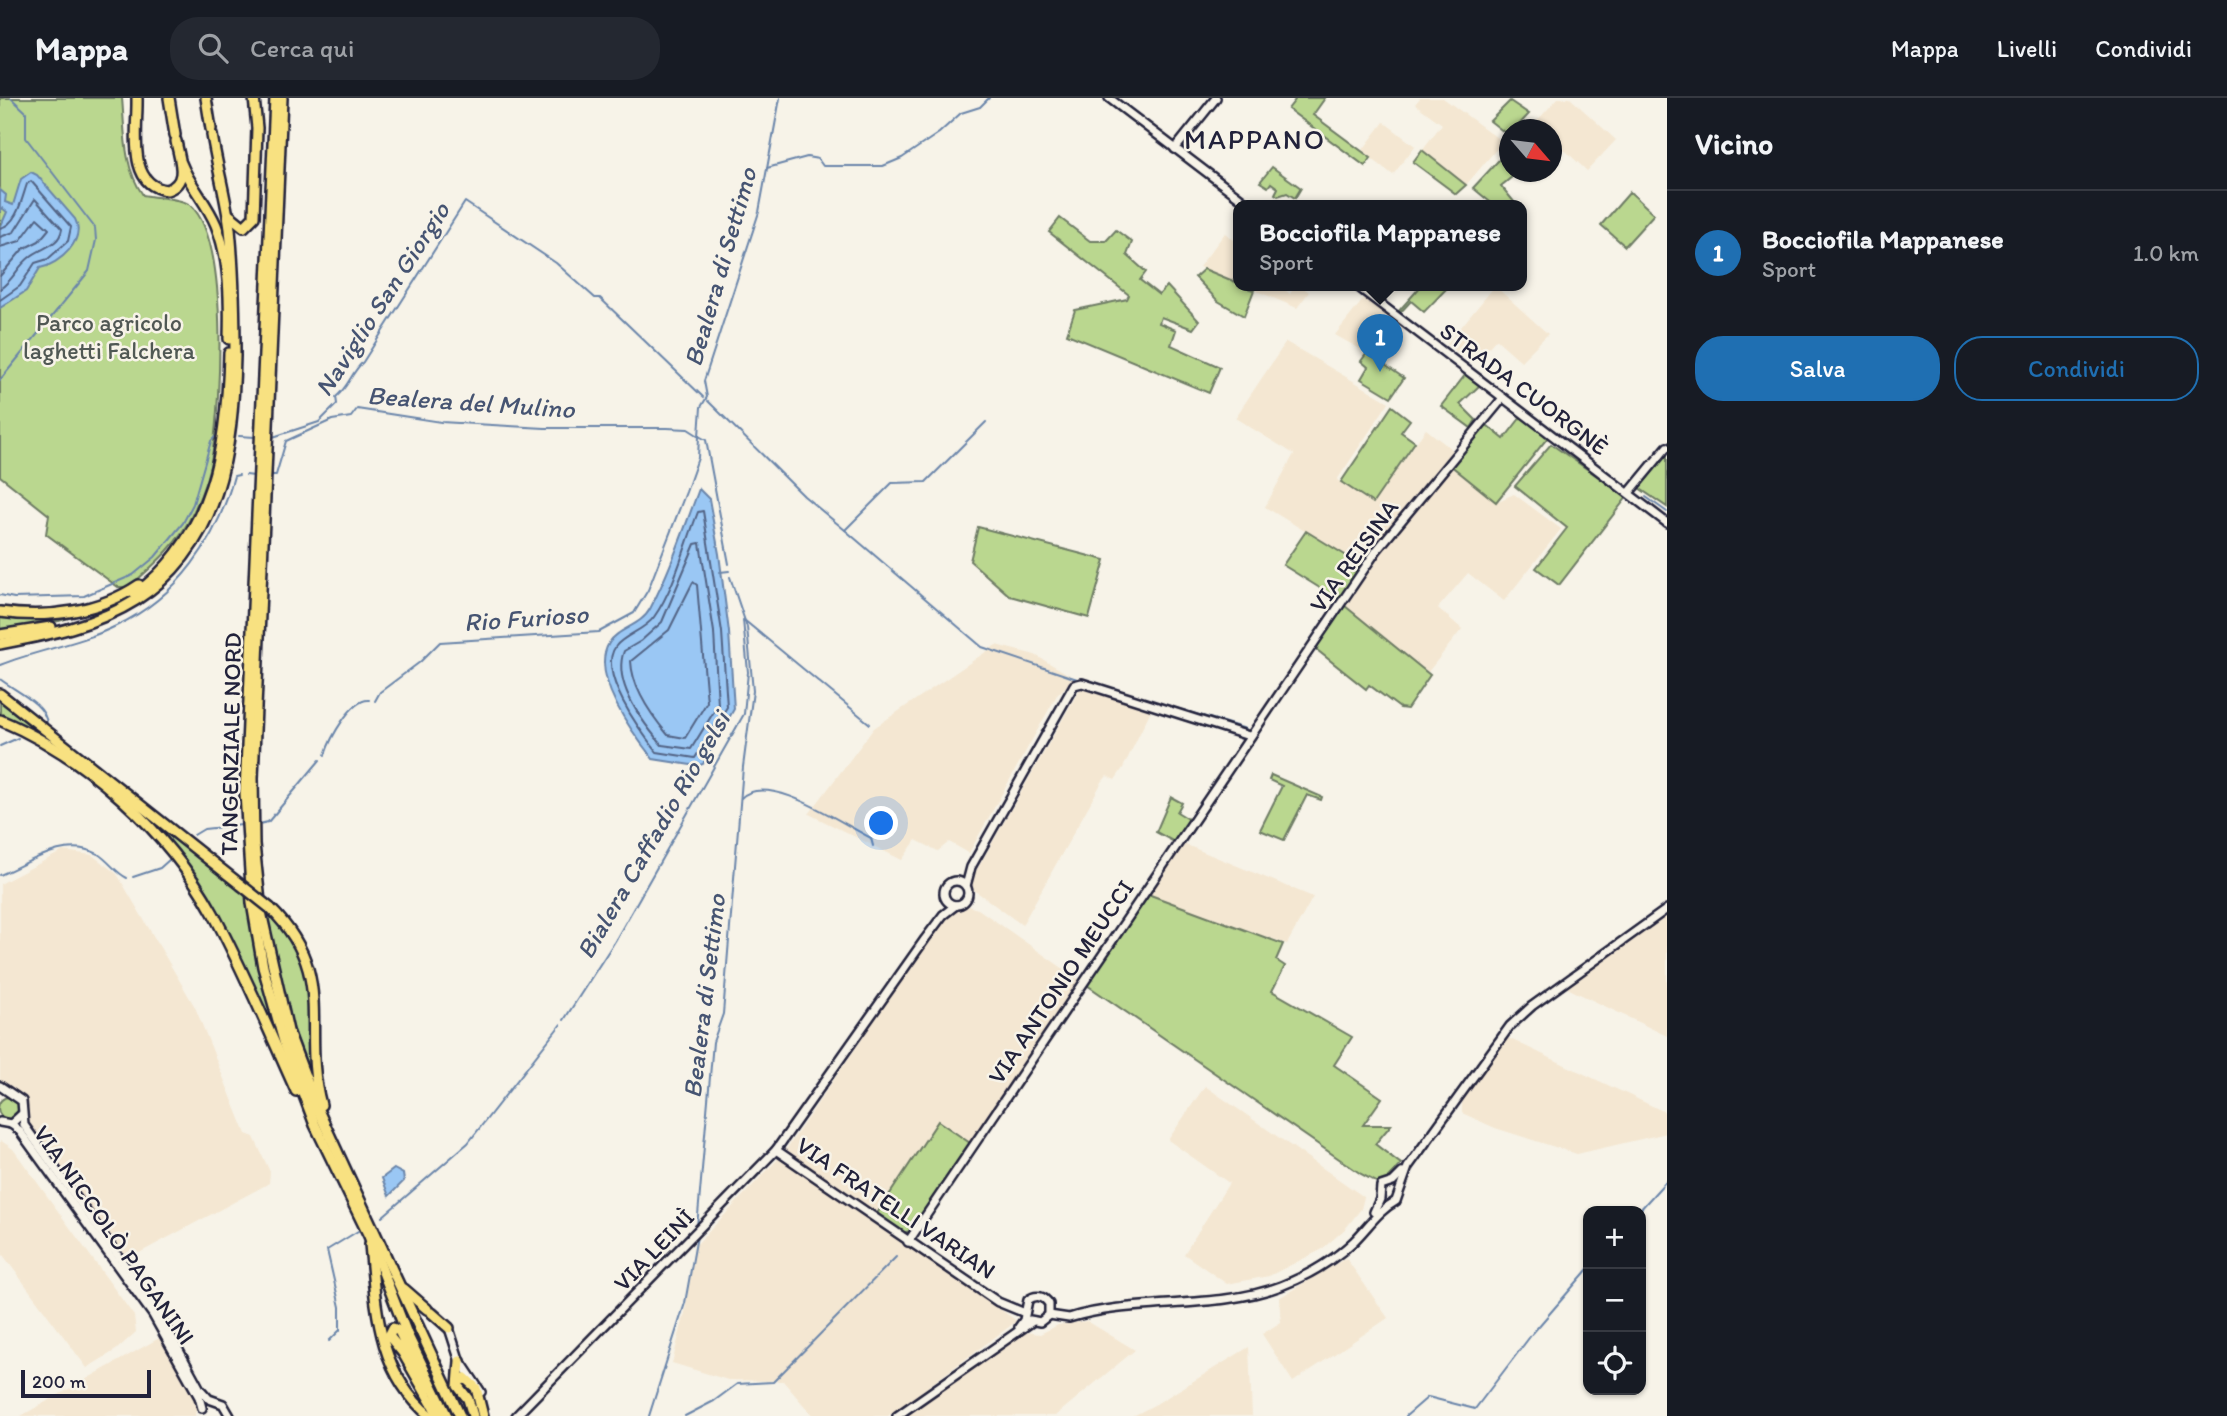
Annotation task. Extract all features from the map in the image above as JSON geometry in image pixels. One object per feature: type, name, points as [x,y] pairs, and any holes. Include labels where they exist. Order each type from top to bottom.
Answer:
[{"type":"highway","points":[[137,98],[139,165],[143,178],[155,187],[170,189],[181,178],[171,101]]},
{"type":"highway","points":[[0,644],[81,625],[126,606],[174,568],[203,529],[219,491],[230,446],[235,318],[227,212],[207,103],[214,98]]},
{"type":"highway","points":[[227,212],[239,225],[249,224],[254,216],[257,128],[254,98]]},
{"type":"highway","name":"TANGENZIALE NORD","points":[[275,98],[246,825],[251,893],[263,967],[285,1045],[315,1125],[369,1236],[420,1363],[447,1416]]},
{"type":"highway","name":"TANGENZIALE NORD","points":[[282,98],[253,778],[254,844],[261,912],[280,1001],[299,1063],[460,1416]]},
{"type":"highway","points":[[0,635],[65,623],[94,614],[137,593],[157,575],[188,539],[207,502],[220,461],[226,410],[229,334],[224,254],[215,224],[193,191],[181,163]]},
{"type":"highway","points":[[0,613],[65,612],[101,604],[123,596],[157,575]]},
{"type":"highway","points":[[0,694],[270,908],[292,934],[310,969],[315,1001],[318,1090],[334,1143]]},
{"type":"highway","points":[[0,720],[52,748],[89,774],[130,808],[175,858],[212,913],[315,1125]]},
{"type":"highway","points":[[369,1236],[376,1286],[376,1320],[381,1339],[405,1389],[430,1416]]},
{"type":"highway","points":[[381,1244],[405,1291],[450,1328]]},
{"type":"highway","points":[[393,1296],[398,1329],[422,1380],[447,1416]]},
{"type":"highway","points":[[398,1329],[391,1329],[390,1336],[403,1353],[439,1416]]},
{"type":"highway","points":[[460,1361],[459,1382],[473,1416]]},
{"type":"highway","points":[[459,1382],[466,1378],[474,1384],[483,1416]]},
{"type":"street","points":[[1109,98],[1243,200]]},
{"type":"street","points":[[1175,149],[1216,98]]},
{"type":"street","name":"STRADA CUORGNÈ","points":[[1364,291],[1667,523]]},
{"type":"street","name":"VIA REISINA","points":[[1247,740],[1345,602],[1377,550],[1503,398]]},
{"type":"street","points":[[1629,494],[1667,447]]},
{"type":"street","points":[[943,915],[967,898],[966,886],[971,867],[1074,685],[1082,684],[1247,740]]},
{"type":"street","name":"VIA ANTONIO MEUCCI","points":[[908,1242],[1199,816],[1247,740]]},
{"type":"street","points":[[943,915],[946,887],[971,867]]},
{"type":"street","points":[[956,881],[966,886]]},
{"type":"street","points":[[946,900],[956,905]]},
{"type":"street","points":[[1049,1311],[1064,1318],[1257,1293],[1302,1277],[1340,1252],[1398,1198],[1398,1188],[1408,1167],[1517,1019],[1667,909]]},
{"type":"street","name":"VIA LEINÌ","points":[[516,1416],[703,1228],[776,1150],[943,915]]},
{"type":"street","points":[[0,1086],[9,1092]]},
{"type":"street","points":[[0,1094],[9,1092]]},
{"type":"street","name":"VIA NICCOLÒ PAGANINI","points":[[9,1092],[22,1101],[24,1125],[157,1310],[200,1389],[214,1401],[223,1404],[230,1416]]},
{"type":"street","points":[[0,1122],[11,1124],[23,1113]]},
{"type":"street","name":"VIA NICCOLÒ PAGANINI","points":[[11,1124],[19,1130],[153,1315],[199,1396],[200,1412]]},
{"type":"street","name":"VIA FRATELLI VARIAN","points":[[776,1150],[1006,1308],[1025,1314]]},
{"type":"street","points":[[1340,1252],[1375,1211],[1381,1186],[1391,1183],[1408,1167]]},
{"type":"street","points":[[1391,1183],[1398,1188]]},
{"type":"street","points":[[1380,1199],[1390,1204]]},
{"type":"street","points":[[1011,1335],[1025,1314],[1025,1303],[1032,1297],[1040,1296],[1047,1301],[1049,1311]]},
{"type":"street","name":"VIA FRATELLI VARIAN","points":[[994,1298],[1015,1306],[1025,1303]]},
{"type":"street","points":[[1025,1314],[1032,1321],[1040,1322],[1049,1311]]},
{"type":"street","points":[[897,1416],[1032,1321]]},
{"type":"street","points":[[450,1328],[460,1361],[479,1387],[483,1416]]},
{"type":"street","points":[[200,1412],[214,1401]]},
{"type":"shaded area","points":[[1420,98],[1443,98],[1499,139],[1499,146],[1466,185],[1422,150],[1442,124],[1415,104]]},
{"type":"shaded area","points":[[1558,98],[1570,98],[1616,140],[1587,171],[1562,147],[1562,119],[1539,119]]},
{"type":"shaded area","points":[[1384,122],[1415,146],[1393,175],[1362,151]]},
{"type":"shaded area","points":[[1225,233],[1233,239],[1233,281],[1199,267]]},
{"type":"shaded area","points":[[1257,291],[1286,291],[1290,294],[1292,291],[1308,291],[1297,308]]},
{"type":"shaded area","points":[[1491,291],[1501,291],[1548,334],[1521,361],[1496,339],[1482,355],[1483,351],[1473,342],[1461,355],[1447,344]]},
{"type":"shaded area","points":[[1366,296],[1387,313],[1362,350],[1335,335]]},
{"type":"shaded area","points":[[1286,342],[1389,402],[1337,480],[1373,502],[1426,429],[1455,452],[1363,566],[1265,507],[1294,454],[1235,418]]},
{"type":"shaded area","points":[[1451,466],[1496,502],[1514,494],[1561,529],[1504,601],[1468,573],[1438,608],[1462,629],[1428,672],[1344,606],[1371,559],[1429,488],[1433,490]]},
{"type":"shaded area","points":[[996,645],[1035,655],[1075,678],[1057,695],[969,853],[949,842],[938,851],[916,840],[902,860],[809,814],[874,728]]},
{"type":"shaded area","points":[[1081,687],[1152,708],[1123,768],[1115,780],[1107,776],[1102,782],[1022,925],[974,890],[970,882]]},
{"type":"shaded area","points":[[1184,844],[1313,897],[1287,944],[1148,896]]},
{"type":"shaded area","points":[[63,851],[92,855],[117,874],[195,1007],[246,1134],[254,1137],[270,1172],[269,1183],[128,1259],[29,1128],[22,1097],[8,1089],[0,1093],[0,884]]},
{"type":"shaded area","points":[[961,904],[978,909],[1084,983],[970,1143],[938,1121],[876,1215],[785,1151],[950,911]]},
{"type":"shaded area","points":[[1667,916],[1667,1036],[1567,988],[1574,981]]},
{"type":"shaded area","points":[[1506,1037],[1667,1113],[1667,1133],[1577,1154],[1495,1128],[1462,1113],[1462,1103]]},
{"type":"shaded area","points":[[1205,1086],[1364,1197],[1361,1209],[1345,1229],[1321,1250],[1269,1276],[1227,1284],[1184,1254],[1229,1183],[1168,1140]]},
{"type":"shaded area","points":[[0,1140],[13,1149],[134,1316],[136,1332],[116,1350],[87,1368],[0,1251]]},
{"type":"shaded area","points":[[779,1158],[1017,1321],[888,1416],[813,1416],[783,1381],[728,1380],[672,1363],[685,1313],[694,1247]]},
{"type":"shaded area","points":[[1346,1258],[1388,1318],[1293,1382],[1262,1334],[1281,1322],[1279,1298]]},
{"type":"shaded area","points":[[1087,1321],[1135,1350],[1055,1416],[905,1416],[1025,1332],[1040,1334],[1058,1325]]},
{"type":"shaded area","points":[[161,1337],[193,1392],[197,1404],[195,1416],[21,1416]]},
{"type":"shaded area","points":[[1249,1347],[1252,1416],[1133,1416],[1156,1404]]},
{"type":"green space","name":"Parco agricolo laghetti Falchera","points":[[0,98],[122,98],[128,161],[136,184],[143,195],[190,205],[203,223],[211,251],[217,284],[219,359],[216,427],[210,466],[188,523],[166,553],[129,587],[118,587],[46,534],[49,515],[0,476]]},
{"type":"green space","points":[[1293,98],[1325,98],[1313,115],[1371,158],[1365,166],[1288,109],[1295,100]]},
{"type":"green space","points":[[1510,101],[1529,114],[1524,119],[1499,119],[1499,128],[1490,121]]},
{"type":"green space","points":[[1422,150],[1466,185],[1456,194],[1413,162]]},
{"type":"green space","points":[[1499,160],[1499,182],[1506,182],[1501,186],[1513,200],[1488,200],[1473,188]]},
{"type":"green space","points":[[1272,167],[1301,188],[1295,198],[1287,193],[1278,196],[1275,194],[1278,188],[1271,183],[1268,187],[1260,182]]},
{"type":"green space","points":[[1630,192],[1654,214],[1625,246],[1601,225]]},
{"type":"green space","points":[[1060,218],[1090,241],[1106,241],[1116,230],[1132,242],[1127,255],[1146,272],[1140,280],[1159,295],[1167,286],[1199,321],[1193,329],[1161,317],[1159,323],[1176,330],[1171,345],[1220,367],[1209,393],[1067,334],[1075,310],[1127,299],[1129,295],[1049,232]]},
{"type":"green space","points":[[1204,269],[1233,281],[1233,291],[1254,291],[1244,316],[1218,301],[1195,277]]},
{"type":"green space","points":[[1417,291],[1444,291],[1424,312],[1411,301],[1397,313]]},
{"type":"green space","points":[[1367,353],[1404,378],[1391,397],[1361,379],[1368,367],[1361,361]]},
{"type":"green space","points":[[1466,374],[1480,385],[1460,404],[1476,420],[1471,428],[1441,406]]},
{"type":"green space","points":[[1392,406],[1410,420],[1401,432],[1415,442],[1373,503],[1341,482]]},
{"type":"green space","points":[[1521,417],[1549,436],[1496,502],[1449,464],[1483,422],[1504,439]]},
{"type":"green space","points":[[1551,444],[1627,497],[1559,585],[1536,568],[1567,528],[1515,486]]},
{"type":"green space","points":[[1667,455],[1667,507],[1639,488]]},
{"type":"green space","points":[[978,527],[1105,560],[1089,618],[1010,596],[970,561]]},
{"type":"green space","points":[[1306,531],[1363,566],[1339,600],[1283,565]]},
{"type":"green space","points":[[1345,606],[1430,675],[1407,709],[1400,708],[1369,685],[1366,689],[1317,650],[1318,642]]},
{"type":"green space","points":[[91,611],[59,621],[0,631],[0,617],[40,617]]},
{"type":"green space","points":[[0,697],[84,765],[0,716]]},
{"type":"green space","points":[[1271,775],[1322,797],[1321,800],[1307,795],[1284,840],[1260,830],[1282,786],[1269,780]]},
{"type":"green space","points":[[109,785],[247,895],[255,947],[280,1041],[197,883]]},
{"type":"green space","points":[[1171,797],[1182,803],[1177,812],[1190,820],[1176,843],[1156,832]]},
{"type":"green space","points":[[1145,893],[1283,944],[1276,960],[1285,966],[1272,991],[1352,1037],[1334,1065],[1382,1098],[1363,1125],[1391,1125],[1375,1144],[1401,1164],[1382,1185],[1361,1174],[1084,983]]},
{"type":"green space","points":[[266,910],[285,929],[308,972],[313,1085],[284,1001]]},
{"type":"green space","points":[[9,1097],[17,1100],[17,1116],[9,1119],[1,1116],[1,1100]]},
{"type":"green space","points":[[938,1121],[970,1143],[910,1231],[902,1233],[876,1215]]},
{"type":"water","points":[[31,172],[37,175],[75,219],[77,235],[63,256],[40,268],[26,291],[0,308],[0,228],[7,212],[2,208],[0,212],[0,190],[6,195],[5,202],[13,205],[21,179]]},
{"type":"water","points":[[699,489],[709,499],[719,554],[729,632],[734,709],[703,764],[697,766],[653,759],[616,704],[605,672],[604,656],[613,638],[641,619],[650,609]]},
{"type":"water","points":[[394,1169],[403,1174],[404,1181],[389,1196],[382,1178]]},
{"type":"waterway","points":[[0,380],[89,271],[96,240],[95,228],[26,138],[26,112],[11,98]]},
{"type":"waterway","name":"Bealera di Settimo","points":[[729,564],[706,440],[699,436],[701,407],[707,397],[704,381],[759,212],[780,98]]},
{"type":"waterway","points":[[767,168],[807,157],[818,159],[823,166],[883,166],[902,158],[939,133],[961,113],[980,107],[989,98]]},
{"type":"waterway","name":"Naviglio San Giorgio","points":[[273,437],[319,422],[337,404],[336,397],[363,362],[465,202],[556,263],[595,298],[600,298],[703,397]]},
{"type":"waterway","points":[[708,401],[804,496],[845,530],[892,483],[926,482],[986,422]]},
{"type":"waterway","name":"Rio Furioso","points":[[271,475],[276,475],[286,441],[332,420],[351,417],[357,409],[441,422],[545,428],[688,429],[699,436],[698,458],[686,492],[648,590],[634,613],[599,632],[440,642],[420,662],[380,692],[375,701]]},
{"type":"waterway","name":"Naviglio San Giorgio","points":[[0,595],[14,598],[84,596],[133,575],[155,557],[183,523],[193,504],[211,441],[217,435]]},
{"type":"waterway","name":"Naviglio San Giorgio","points":[[239,436],[255,437]]},
{"type":"waterway","points":[[0,665],[102,632],[138,614],[158,599],[176,583],[206,544],[227,500],[234,476],[239,475]]},
{"type":"waterway","points":[[246,475],[254,476]]},
{"type":"waterway","points":[[1646,497],[1667,512]]},
{"type":"waterway","points":[[845,530],[982,647],[1080,680]]},
{"type":"waterway","points":[[720,572],[729,571]]},
{"type":"waterway","name":"Bealera di Settimo","points":[[697,1227],[713,1042],[723,1014],[743,767],[753,691],[747,627],[730,577]]},
{"type":"waterway","name":"Bialera Caffadio Rio gelsi","points":[[564,1020],[615,941],[744,714],[748,672],[743,620]]},
{"type":"waterway","points":[[744,620],[870,724]]},
{"type":"waterway","points":[[0,679],[36,704],[46,717],[47,725]]},
{"type":"waterway","points":[[1139,697],[1246,729]]},
{"type":"waterway","name":"Rio Furioso","points":[[325,755],[336,730],[348,713],[362,701],[369,700]]},
{"type":"waterway","points":[[0,746],[18,738]]},
{"type":"waterway","name":"Rio Furioso","points":[[259,824],[268,822],[320,760]]},
{"type":"waterway","points":[[741,798],[753,791],[786,795],[871,838],[873,846]]},
{"type":"waterway","name":"Rio Furioso","points":[[194,835],[204,829],[242,825]]},
{"type":"waterway","name":"Rio Furioso","points":[[0,875],[48,853],[73,848],[98,854],[127,878]]},
{"type":"waterway","name":"Rio Furioso","points":[[133,877],[160,868],[170,859]]},
{"type":"waterway","name":"Bialera Caffadio Rio gelsi","points":[[382,1217],[468,1143],[561,1024]]},
{"type":"waterway","points":[[1644,1206],[1667,1180]]},
{"type":"waterway","name":"Bialera Caffadio Rio gelsi","points":[[329,1341],[340,1330],[340,1307],[327,1250],[358,1231]]},
{"type":"waterway","name":"Bealera di Settimo","points":[[649,1416],[685,1303],[697,1236]]},
{"type":"waterway","points":[[685,1416],[714,1401],[737,1384],[773,1382],[896,1257]]},
{"type":"waterway","points":[[1406,1416],[1428,1397],[1475,1409],[1532,1334],[1583,1275]]},
{"type":"place","name":"Bocciofila Mappanese","points":[[1380,372]]},
{"type":"district","name":"MAPPANO","points":[[1255,139]]},
{"type":"water label","name":"Bealera del Mulino","points":[[471,402]]}]
